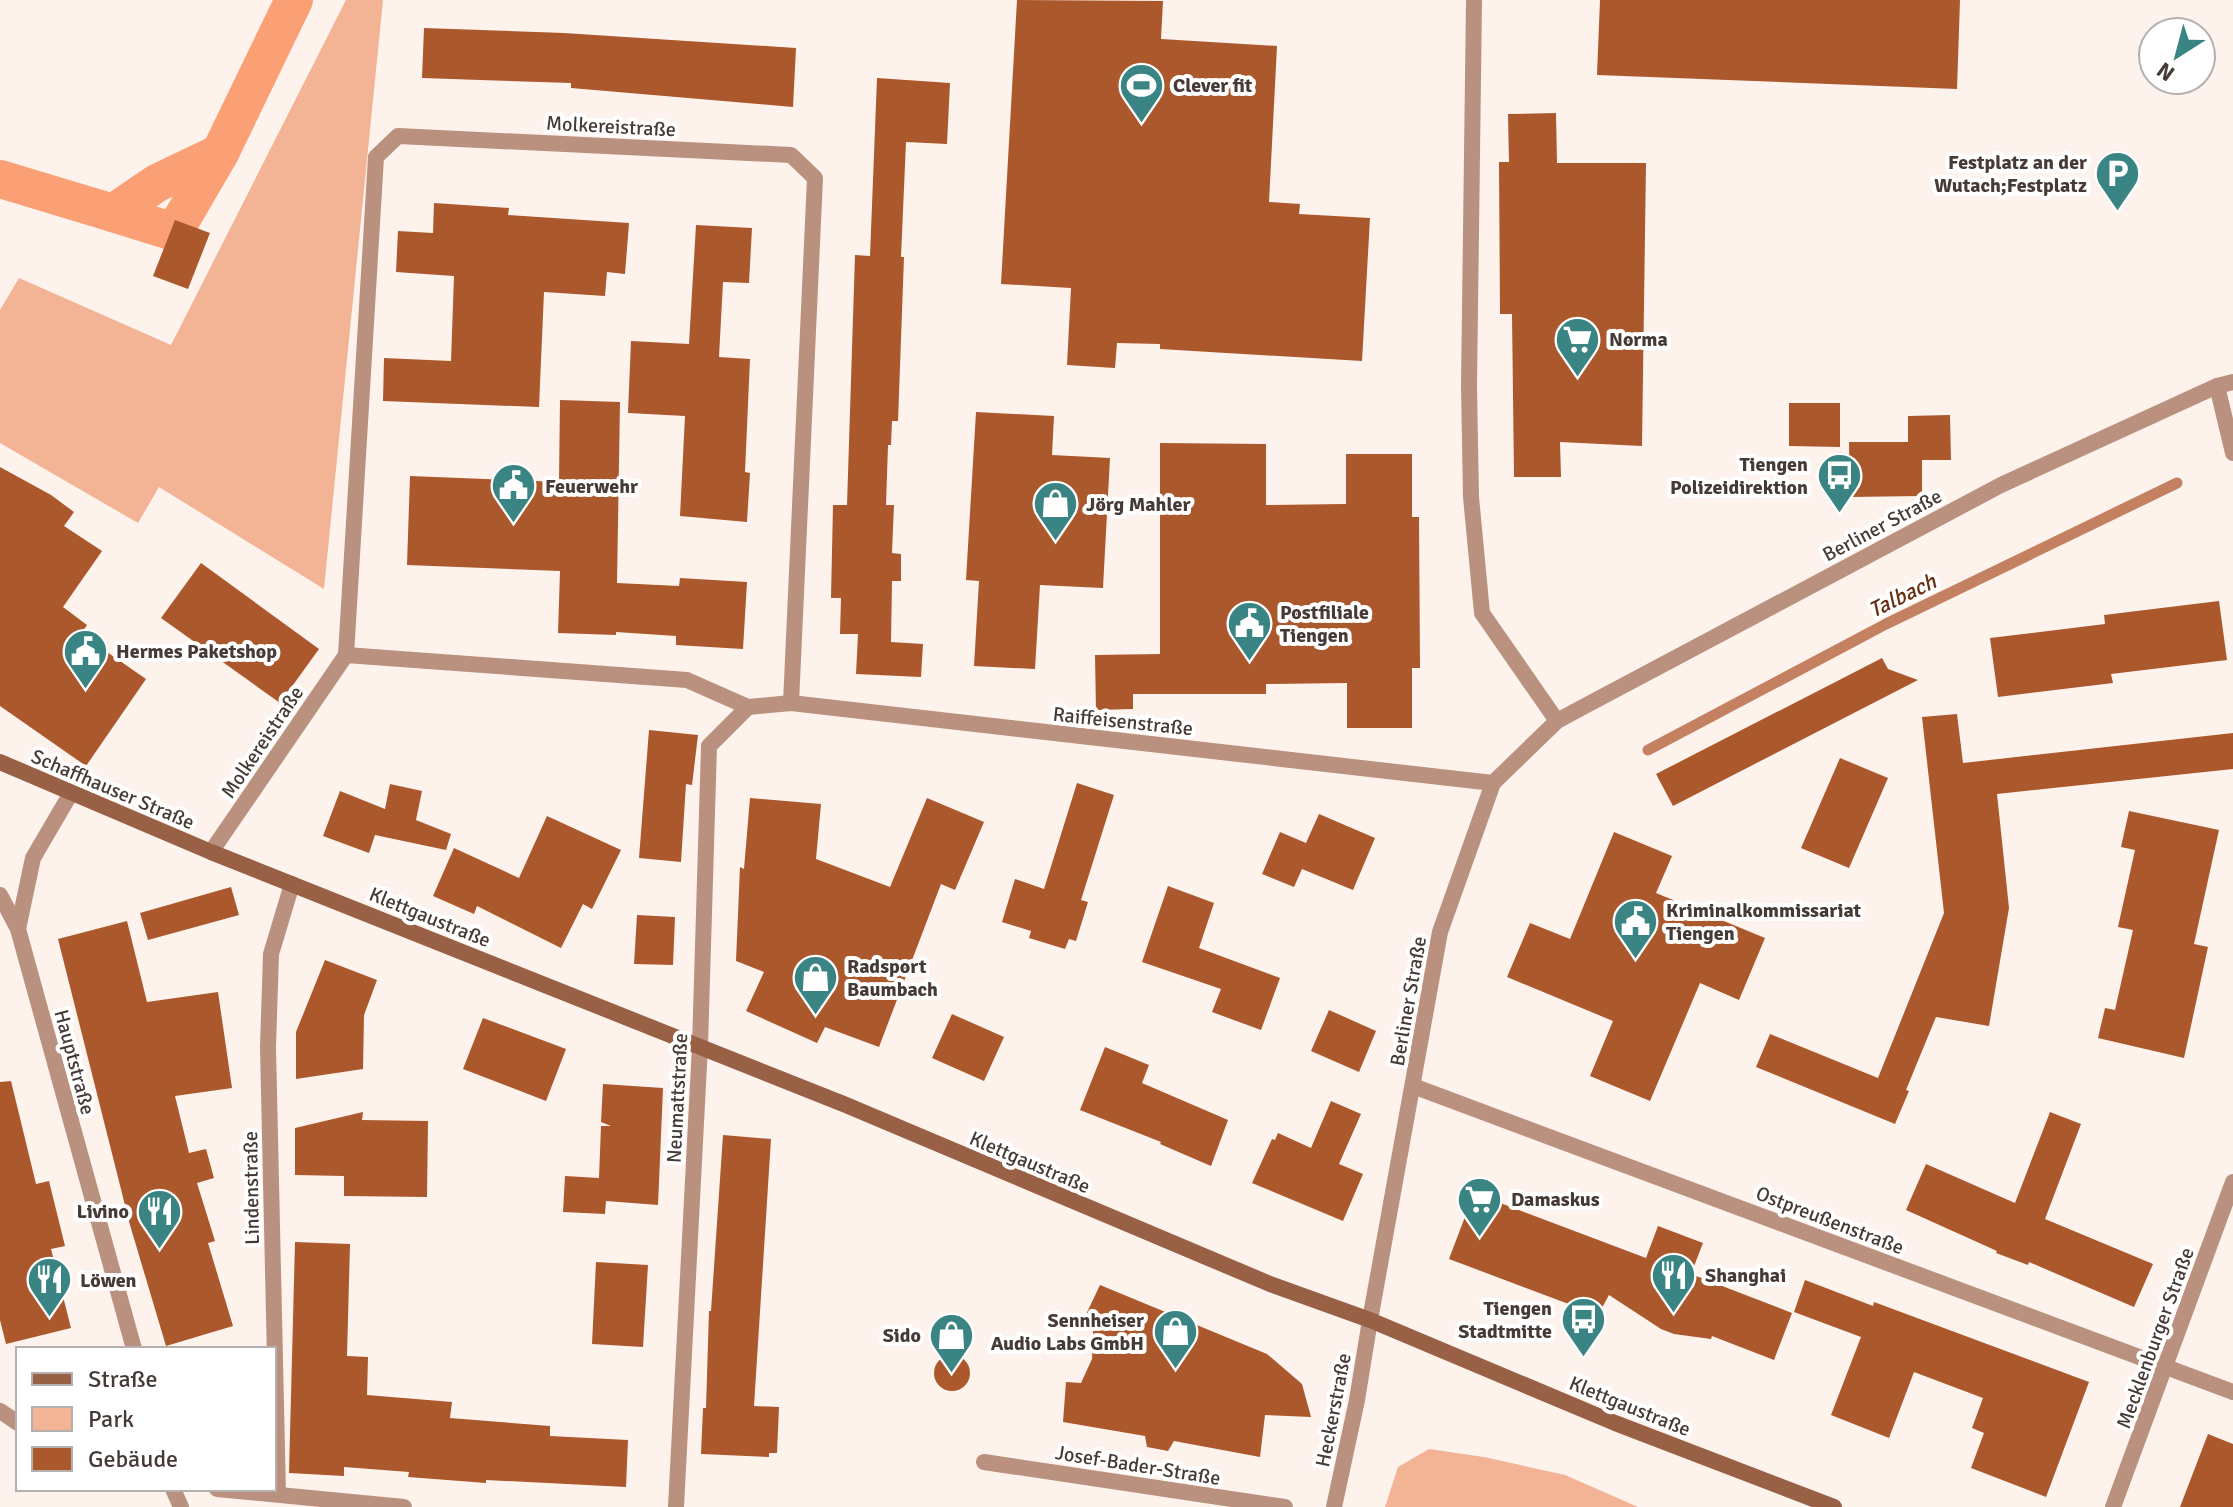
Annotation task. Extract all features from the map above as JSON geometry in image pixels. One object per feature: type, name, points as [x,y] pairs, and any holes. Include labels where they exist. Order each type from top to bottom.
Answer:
[{"type":"main road","name":"Schaffhauser Straße","points":[[0,762],[211,852]]},
{"type":"main road","name":"Klettgaustraße","points":[[211,852],[846,1105],[1270,1284],[1370,1320],[1615,1423],[1834,1507]]},
{"type":"street","points":[[1474,0],[1469,386],[1471,497],[1480,597],[1482,613],[1557,721]]},
{"type":"street","name":"Molkereistraße","points":[[211,852],[346,655],[376,157],[398,136],[791,155],[815,178],[791,703]]},
{"type":"street","points":[[2225,384],[2233,453]]},
{"type":"street","name":"Berliner Straße","points":[[1370,1320],[1440,932],[1493,783],[1557,721],[2001,485],[2225,384]]},
{"type":"street","points":[[346,655],[687,680],[748,707]]},
{"type":"street","name":"Raiffeisenstraße","points":[[748,707],[791,703],[1493,783]]},
{"type":"street","name":"Neumattstraße","points":[[676,1507],[700,1046],[709,746],[748,707]]},
{"type":"street","name":"Hauptstraße","points":[[71,793],[33,858],[18,929],[133,1347]]},
{"type":"street","name":"Lindenstraße","points":[[275,1347],[268,1047],[271,954],[292,884]]},
{"type":"street","points":[[0,895],[18,929]]},
{"type":"street","name":"Ostpreußenstraße","points":[[1413,1086],[2233,1392]]},
{"type":"street","name":"Mecklenburger Straße","points":[[2113,1507],[2233,1182]]},
{"type":"street","name":"Heckerstraße","points":[[1334,1507],[1359,1390],[1370,1320]]},
{"type":"street","name":"Lindenstraße","points":[[276,1405],[278,1494]]},
{"type":"street","name":"Josef-Bader-Straße","points":[[984,1462],[1285,1507]]},
{"type":"street","points":[[241,1491],[404,1507]]},
{"type":"green space","points":[[346,0],[383,0],[324,589],[159,487],[138,523],[0,443],[0,310],[19,278],[171,345]]},
{"type":"green space","points":[[1429,1449],[1484,1457],[1565,1475],[1638,1507],[1385,1507],[1398,1467]]},
{"type":"building","name":"Clever fit","points":[[1017,0],[1163,1],[1161,39],[1277,46],[1269,202],[1300,204],[1299,214],[1370,218],[1362,361],[1160,349],[1160,344],[1117,343],[1115,368],[1067,365],[1071,288],[1001,284]]},
{"type":"building","points":[[1600,0],[1960,0],[1957,89],[1597,75]]},
{"type":"building","points":[[424,28],[564,33],[796,48],[793,107],[571,88],[571,83],[422,78]]},
{"type":"building","points":[[877,78],[950,83],[947,144],[906,142],[898,421],[892,421],[891,445],[888,445],[886,505],[894,505],[892,553],[901,554],[901,581],[892,581],[891,642],[923,644],[921,677],[856,674],[858,634],[840,634],[841,598],[831,598],[833,505],[847,505],[855,255],[870,256]]},
{"type":"building","name":"Norma","points":[[1556,113],[1557,163],[1646,163],[1642,446],[1560,442],[1561,477],[1514,477],[1512,314],[1500,314],[1499,162],[1509,162],[1508,114]]},
{"type":"building","points":[[434,203],[509,208],[508,215],[629,223],[625,274],[607,272],[605,296],[544,292],[539,407],[383,401],[384,358],[451,361],[454,276],[396,272],[398,231],[433,233]]},
{"type":"building","points":[[175,220],[210,233],[188,289],[153,276]]},
{"type":"building","points":[[696,225],[752,228],[749,283],[723,282],[719,357],[750,359],[745,472],[750,473],[747,522],[680,516],[685,416],[628,413],[631,341],[689,344]]},
{"type":"building","name":"Feuerwehr","points":[[560,400],[620,402],[617,583],[679,586],[680,578],[747,582],[743,649],[676,645],[676,636],[616,632],[616,635],[558,633],[560,571],[407,565],[410,476],[559,482]]},
{"type":"building","points":[[1789,403],[1840,403],[1840,447],[1789,446]]},
{"type":"building","points":[[976,412],[1054,416],[1052,455],[1110,458],[1103,588],[1040,585],[1035,669],[974,666],[979,581],[966,580]]},
{"type":"building","points":[[1950,415],[1951,460],[1922,460],[1922,496],[1850,497],[1849,442],[1908,442],[1908,416]]},
{"type":"building","points":[[1160,443],[1266,444],[1266,505],[1346,504],[1346,454],[1412,454],[1412,517],[1419,517],[1420,668],[1412,668],[1412,728],[1347,728],[1347,683],[1266,684],[1266,694],[1133,694],[1133,709],[1096,710],[1095,655],[1160,654]]},
{"type":"building","points":[[0,467],[51,495],[74,512],[64,526],[102,551],[63,607],[87,625],[81,634],[146,679],[86,766],[0,706]]},
{"type":"building","points":[[201,563],[319,649],[280,703],[161,618]]},
{"type":"building","points":[[2219,601],[2227,660],[2111,674],[2113,683],[1998,697],[1990,638],[2105,624],[2104,615]]},
{"type":"building","points":[[1882,658],[1888,669],[1918,680],[1673,806],[1656,774]]},
{"type":"building","points":[[1957,714],[1963,763],[2233,733],[2233,769],[1997,794],[2009,908],[1989,1026],[1936,1017],[1895,1124],[1756,1067],[1770,1034],[1878,1078],[1944,913],[1922,717]]},
{"type":"building","points":[[649,730],[698,735],[692,785],[686,784],[681,862],[639,858]]},
{"type":"building","points":[[1840,758],[1888,778],[1849,868],[1801,848]]},
{"type":"building","points":[[1077,783],[1114,795],[1081,900],[1088,902],[1076,941],[1069,939],[1065,949],[1029,938],[1031,931],[1002,922],[1015,879],[1044,889]]},
{"type":"building","points":[[390,784],[422,791],[416,820],[451,834],[446,850],[375,835],[369,853],[323,836],[340,791],[385,809]]},
{"type":"building","points":[[750,798],[821,804],[816,859],[890,887],[927,798],[984,822],[955,890],[941,884],[879,1047],[825,1027],[817,1043],[746,1011],[764,972],[736,961],[740,867],[744,869]]},
{"type":"building","points":[[2129,811],[2219,830],[2194,944],[2208,947],[2184,1058],[2098,1038],[2105,1008],[2115,1010],[2133,930],[2118,927],[2135,850],[2121,847]]},
{"type":"building","points":[[1319,814],[1375,838],[1353,890],[1302,869],[1294,887],[1262,874],[1280,832],[1306,843]]},
{"type":"building","points":[[547,816],[621,850],[592,909],[583,904],[561,948],[477,906],[474,914],[433,896],[454,848],[519,878]]},
{"type":"building","name":"Kriminalkommissariat Tiengen","points":[[1614,832],[1672,856],[1656,893],[1765,938],[1739,1000],[1700,983],[1650,1101],[1590,1076],[1613,1021],[1507,977],[1530,923],[1570,939]]},
{"type":"building","points":[[1168,886],[1214,903],[1199,948],[1280,978],[1261,1030],[1212,1012],[1221,989],[1142,962]]},
{"type":"building","points":[[231,887],[239,915],[148,940],[140,913]]},
{"type":"building","points":[[637,915],[675,917],[673,965],[634,964]]},
{"type":"building","points":[[127,921],[147,1002],[218,992],[232,1088],[175,1096],[189,1153],[206,1149],[214,1178],[197,1183],[215,1241],[208,1243],[233,1326],[166,1346],[130,1225],[58,939]]},
{"type":"building","points":[[325,960],[377,980],[364,1015],[363,1069],[296,1079],[296,1032]]},
{"type":"building","points":[[1329,1010],[1376,1031],[1359,1072],[1311,1051]]},
{"type":"building","points":[[952,1014],[1004,1037],[984,1081],[932,1058]]},
{"type":"building","points":[[483,1018],[566,1049],[546,1101],[463,1069]]},
{"type":"building","points":[[1105,1047],[1149,1065],[1142,1083],[1228,1120],[1211,1166],[1161,1142],[1080,1110]]},
{"type":"building","points":[[11,1081],[36,1184],[49,1181],[65,1246],[51,1249],[71,1328],[6,1344],[0,1320],[0,1082]]},
{"type":"building","points":[[603,1084],[663,1088],[658,1205],[606,1201],[605,1214],[563,1212],[565,1176],[599,1178],[601,1126],[611,1126],[601,1122]]},
{"type":"building","points":[[1331,1101],[1361,1114],[1339,1164],[1363,1174],[1343,1221],[1252,1183],[1272,1139],[1275,1140],[1278,1133],[1311,1148]]},
{"type":"building","points":[[363,1112],[362,1120],[428,1121],[427,1197],[344,1196],[344,1176],[295,1175],[295,1128]]},
{"type":"building","points":[[2050,1112],[2081,1124],[2045,1219],[2153,1264],[2134,1307],[2029,1262],[2028,1265],[1996,1253],[1906,1210],[1926,1164],[2015,1203]]},
{"type":"building","points":[[723,1135],[771,1139],[754,1406],[779,1407],[777,1453],[769,1453],[769,1457],[701,1454]]},
{"type":"building","points":[[1474,1193],[1646,1258],[1658,1226],[1703,1243],[1691,1274],[1792,1313],[1774,1360],[1712,1336],[1711,1339],[1674,1334],[1661,1329],[1609,1295],[1598,1315],[1449,1259]]},
{"type":"building","points":[[295,1242],[350,1244],[347,1356],[368,1357],[367,1395],[452,1402],[450,1418],[550,1426],[550,1436],[628,1440],[626,1487],[486,1480],[486,1483],[408,1477],[409,1472],[344,1467],[344,1476],[289,1473]]},
{"type":"building","points":[[596,1262],[648,1265],[643,1347],[592,1344]]},
{"type":"building","points":[[1805,1280],[1873,1306],[1874,1302],[2089,1382],[2046,1497],[1971,1468],[1984,1433],[1972,1428],[1983,1398],[1914,1372],[1889,1438],[1831,1415],[1861,1337],[1794,1312]]},
{"type":"building","points":[[1100,1285],[1267,1354],[1302,1384],[1311,1417],[1265,1415],[1260,1457],[1174,1441],[1168,1451],[1147,1447],[1145,1436],[1063,1422],[1066,1382],[1081,1383],[1092,1359],[1093,1331],[1081,1325]]},
{"type":"building","points":[[952,1355],[965,1360],[970,1373],[965,1386],[952,1391],[939,1386],[934,1373],[939,1360]]},
{"type":"building","points":[[2208,1434],[2233,1444],[2233,1507],[2180,1507]]},
{"type":"waterway","points":[[0,179],[113,213],[157,183],[220,153],[294,0]]},
{"type":"waterway","points":[[113,213],[174,232],[220,153]]},
{"type":"waterway","name":"Talbach","points":[[1648,750],[1886,624],[2177,483]]},
{"type":"place","name":"Clever fit","points":[[1142,124]]},
{"type":"place","name":"Festplatz an der Wutach;Festplatz","points":[[2118,212]]},
{"type":"place","name":"Norma","points":[[1578,378]]},
{"type":"place","name":"Tiengen Polizeidirektion","points":[[1839,515]]},
{"type":"place","name":"Feuerwehr","points":[[514,525]]},
{"type":"place","name":"Jörg Mahler","points":[[1055,543]]},
{"type":"place","name":"Postfiliale Tiengen","points":[[1249,663]]},
{"type":"place","name":"Hermes Paketshop","points":[[85,690]]},
{"type":"place","name":"Kriminalkommissariat Tiengen","points":[[1635,960]]},
{"type":"place","name":"Radsport Baumbach","points":[[816,1017]]},
{"type":"place","name":"Damaskus","points":[[1480,1238]]},
{"type":"place","name":"Livino","points":[[160,1250]]},
{"type":"place","name":"Shanghai","points":[[1674,1314]]},
{"type":"place","name":"Löwen","points":[[49,1319]]},
{"type":"place","name":"Tiengen Stadtmitte","points":[[1583,1359]]},
{"type":"place","name":"Sennheiser Audio Labs GmbH","points":[[1175,1370]]},
{"type":"place","name":"Sido","points":[[952,1374]]}]
